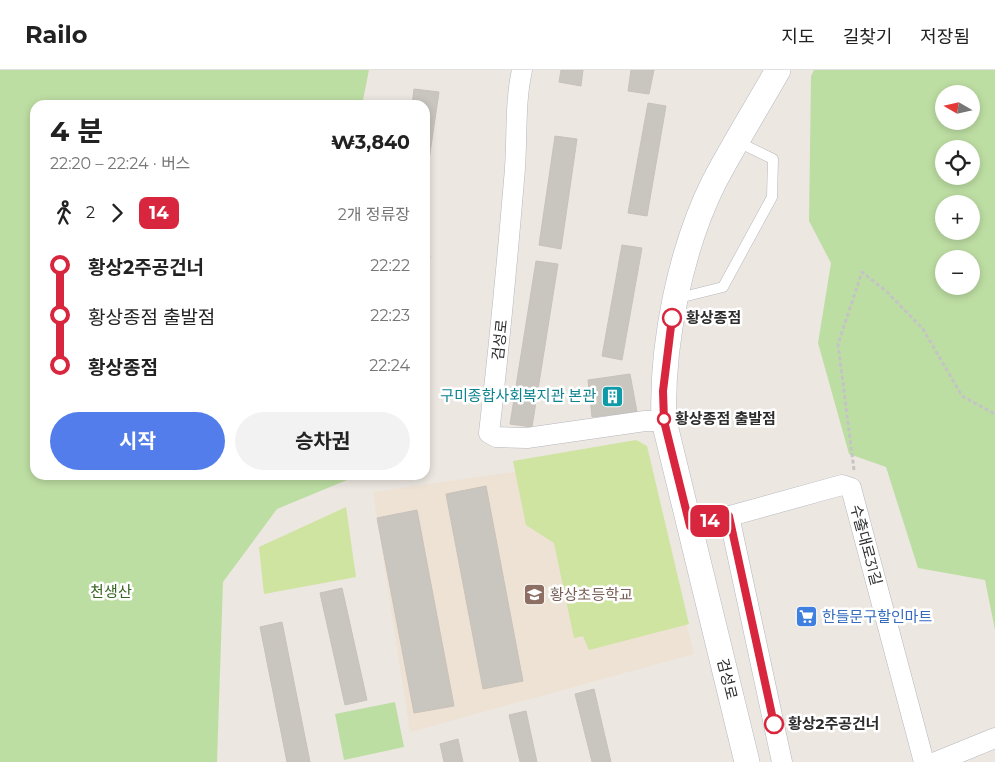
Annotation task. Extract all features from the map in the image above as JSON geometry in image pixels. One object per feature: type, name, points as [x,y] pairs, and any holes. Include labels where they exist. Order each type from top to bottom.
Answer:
[{"type":"street","name":"검성로","points":[[522,70],[518,88],[515,173],[504,303],[490,432],[496,437],[528,438],[645,421],[664,421]]},
{"type":"street","name":"검성로","points":[[747,762],[664,421],[663,391],[674,299],[700,215],[714,182],[778,70]]},
{"type":"street","name":"수출대로31길","points":[[690,526],[842,485],[851,488],[924,762]]},
{"type":"street","points":[[729,516],[782,762]]},
{"type":"street","points":[[936,762],[995,738]]},
{"type":"lane","points":[[674,299],[723,287],[772,197],[773,159],[738,142]]},
{"type":"path","points":[[857,477],[854,469],[838,344],[862,272],[886,291],[923,329],[962,396],[995,414]]},
{"type":"shaded area","name":"황상초등학교","points":[[639,454],[665,537],[694,654],[410,732],[373,492]]},
{"type":"green space","name":"천생산","points":[[0,70],[369,70],[363,100],[30,100],[30,480],[347,480],[277,509],[223,582],[217,762],[0,762]]},
{"type":"green space","points":[[814,70],[995,70],[995,630],[985,580],[918,568],[886,467],[849,454],[818,343],[831,263],[809,221],[811,76]]},
{"type":"green space","points":[[636,440],[647,446],[689,624],[589,650],[583,636],[574,638],[554,543],[526,525],[513,461]]},
{"type":"green space","points":[[346,507],[356,577],[264,594],[259,547]]},
{"type":"green space","points":[[395,702],[404,747],[344,760],[335,714]]},
{"type":"building","points":[[561,70],[583,70],[581,86],[559,82]]},
{"type":"building","points":[[631,70],[654,70],[649,94],[628,91]]},
{"type":"building","points":[[414,89],[439,92],[430,153],[430,100],[413,100]]},
{"type":"building","points":[[648,103],[666,106],[647,216],[628,213]]},
{"type":"building","points":[[555,136],[577,139],[561,249],[539,245]]},
{"type":"building","points":[[622,245],[642,248],[622,360],[602,356]]},
{"type":"building","points":[[536,261],[558,264],[532,427],[510,424]]},
{"type":"building","name":"구미종합사회복지관 본관","points":[[630,374],[637,412],[592,417],[588,380]]},
{"type":"building","points":[[486,486],[523,681],[483,689],[446,494]]},
{"type":"building","points":[[417,510],[454,706],[414,713],[377,518]]},
{"type":"building","points":[[342,588],[367,700],[345,705],[320,593]]},
{"type":"building","points":[[282,622],[310,762],[287,762],[260,627]]},
{"type":"building","points":[[594,689],[611,762],[592,762],[575,694]]},
{"type":"building","points":[[526,711],[537,762],[520,762],[509,715]]},
{"type":"building","points":[[458,739],[463,762],[444,762],[440,744]]},
{"type":"bus line","name":"14","points":[[672,318],[663,391],[664,421],[690,526],[729,516],[774,724]]},
{"type":"place","name":"황상종점","points":[[672,318]]},
{"type":"place","name":"구미종합사회복지관 본관","points":[[612,396]]},
{"type":"place","name":"황상종점 출발점","points":[[664,419]]},
{"type":"place","name":"황상초등학교","points":[[534,595]]},
{"type":"place","name":"한들문구할인마트","points":[[806,617]]},
{"type":"place","name":"황상2주공건너","points":[[774,724]]}]
